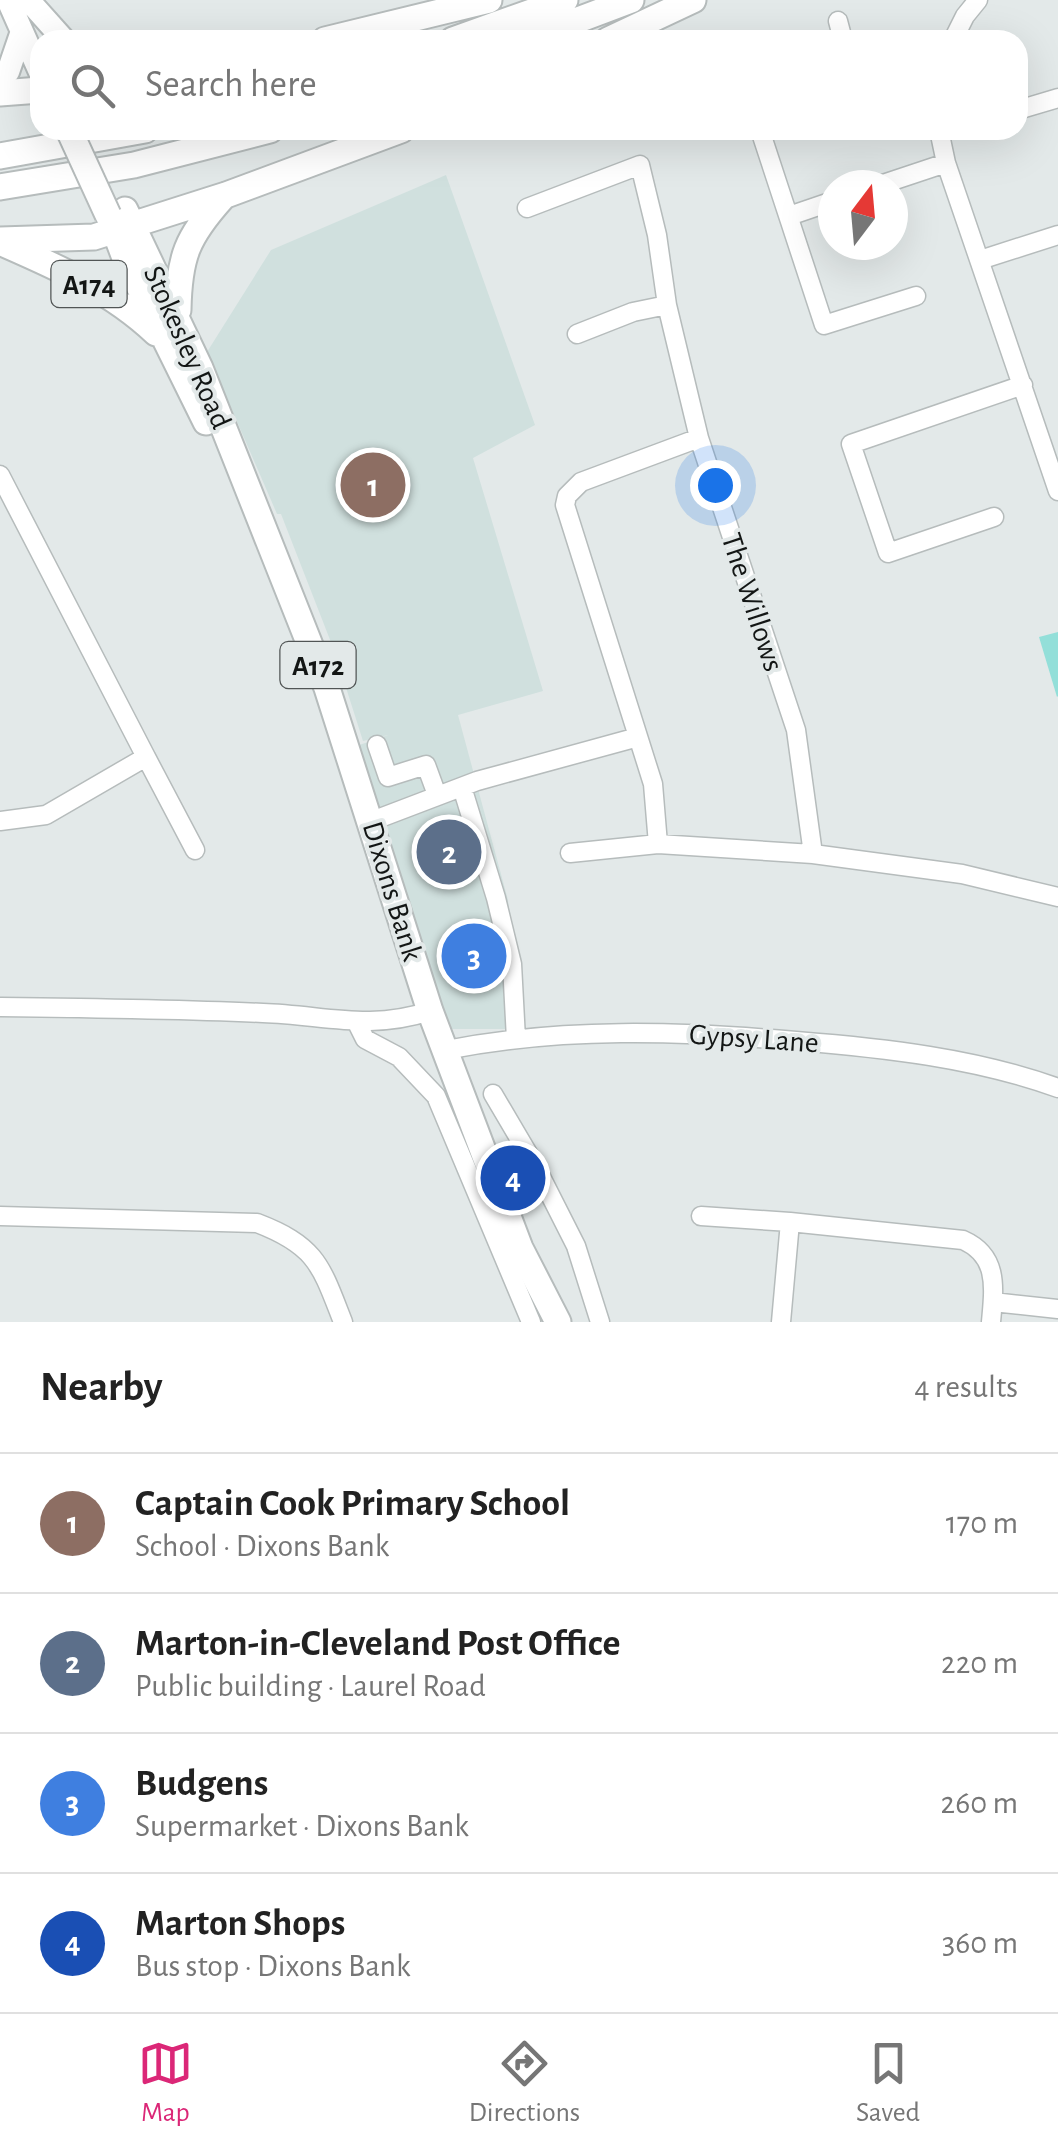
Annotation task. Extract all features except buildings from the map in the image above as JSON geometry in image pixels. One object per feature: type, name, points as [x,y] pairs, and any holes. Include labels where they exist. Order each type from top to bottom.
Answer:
[{"type":"highway","points":[[366,30],[489,0]]},
{"type":"highway","points":[[482,30],[564,0]]},
{"type":"highway","points":[[552,30],[632,0]]},
{"type":"highway","points":[[629,30],[693,0]]},
{"type":"highway","points":[[0,93],[30,91]]},
{"type":"highway","name":"Stokesley Road","points":[[75,140],[178,315],[192,372]]},
{"type":"highway","points":[[0,156],[90,140]]},
{"type":"highway","name":"Stokesley Road","points":[[91,140],[120,220]]},
{"type":"highway","points":[[0,188],[134,165],[231,140]]},
{"type":"highway","name":"A172","points":[[192,372],[167,344],[120,220],[226,194],[374,140]]},
{"type":"highway","name":"A172","points":[[178,315],[180,268],[186,246],[196,226],[226,194]]},
{"type":"highway","name":"A174","points":[[0,241],[94,237],[120,220]]},
{"type":"highway","name":"A174","points":[[0,241],[116,300],[167,344]]},
{"type":"highway","name":"Dixons Bank","points":[[192,372],[233,476],[257,513],[327,688],[430,1012],[520,1248],[558,1322]]},
{"type":"main road","points":[[0,78],[8,72],[20,34],[22,1]]},
{"type":"main road","points":[[22,1],[41,30]]},
{"type":"main road","points":[[22,1],[53,30]]},
{"type":"main road","points":[[20,34],[30,53]]},
{"type":"street","points":[[958,30],[978,0]]},
{"type":"street","points":[[838,21],[841,30]]},
{"type":"street","points":[[1028,107],[1058,98]]},
{"type":"street","points":[[763,140],[824,325],[916,296]]},
{"type":"street","points":[[941,140],[1058,491]]},
{"type":"street","points":[[908,176],[946,163]]},
{"type":"street","name":"The Willows","points":[[527,208],[640,166],[698,438],[796,730],[812,854]]},
{"type":"street","points":[[789,216],[818,206]]},
{"type":"street","points":[[980,260],[1058,236]]},
{"type":"street","points":[[577,334],[633,312],[667,305]]},
{"type":"street","points":[[994,517],[888,553],[851,444],[1022,385]]},
{"type":"street","points":[[658,844],[653,784],[565,505],[567,496],[581,482],[698,438]]},
{"type":"street","points":[[0,475],[195,850]]},
{"type":"street","points":[[372,821],[462,787],[638,737]]},
{"type":"street","points":[[377,746],[388,777],[426,765],[437,795]]},
{"type":"street","points":[[0,799],[2,821],[46,815],[146,757]]},
{"type":"street","points":[[462,787],[512,964],[516,1039]]},
{"type":"street","points":[[570,854],[658,844],[812,854],[962,874],[1058,897]]},
{"type":"street","points":[[0,1007],[284,1014],[357,1023],[398,1022],[430,1012]]},
{"type":"street","points":[[357,1023],[364,1039],[399,1057],[436,1096],[531,1322]]},
{"type":"street","name":"Gypsy Lane","points":[[446,1050],[516,1039],[645,1032],[855,1046],[998,1069],[1058,1088]]},
{"type":"street","points":[[491,1101],[536,1167],[576,1246],[600,1322]]},
{"type":"street","points":[[0,1216],[257,1223],[289,1236],[320,1263],[343,1322]]},
{"type":"street","points":[[701,1216],[963,1240],[976,1245],[991,1264],[991,1322]]},
{"type":"street","points":[[781,1322],[790,1222]]},
{"type":"street","points":[[993,1302],[1058,1309]]},
{"type":"shaded area","points":[[446,175],[535,425],[473,458],[543,691],[458,715],[508,900],[518,1029],[433,1029],[345,750],[388,735],[363,741],[334,650],[281,514],[277,514],[207,352],[271,250]]},
{"type":"shaded area","points":[[1058,632],[1058,696],[1057,697],[1039,637]]},
{"type":"place","name":"Captain Cook Primary School","points":[[373,485]]},
{"type":"place","name":"Marton-in-Cleveland Post Office","points":[[449,852]]},
{"type":"place","name":"Budgens","points":[[474,956]]},
{"type":"place","name":"Marton Shops","points":[[513,1178]]}]
